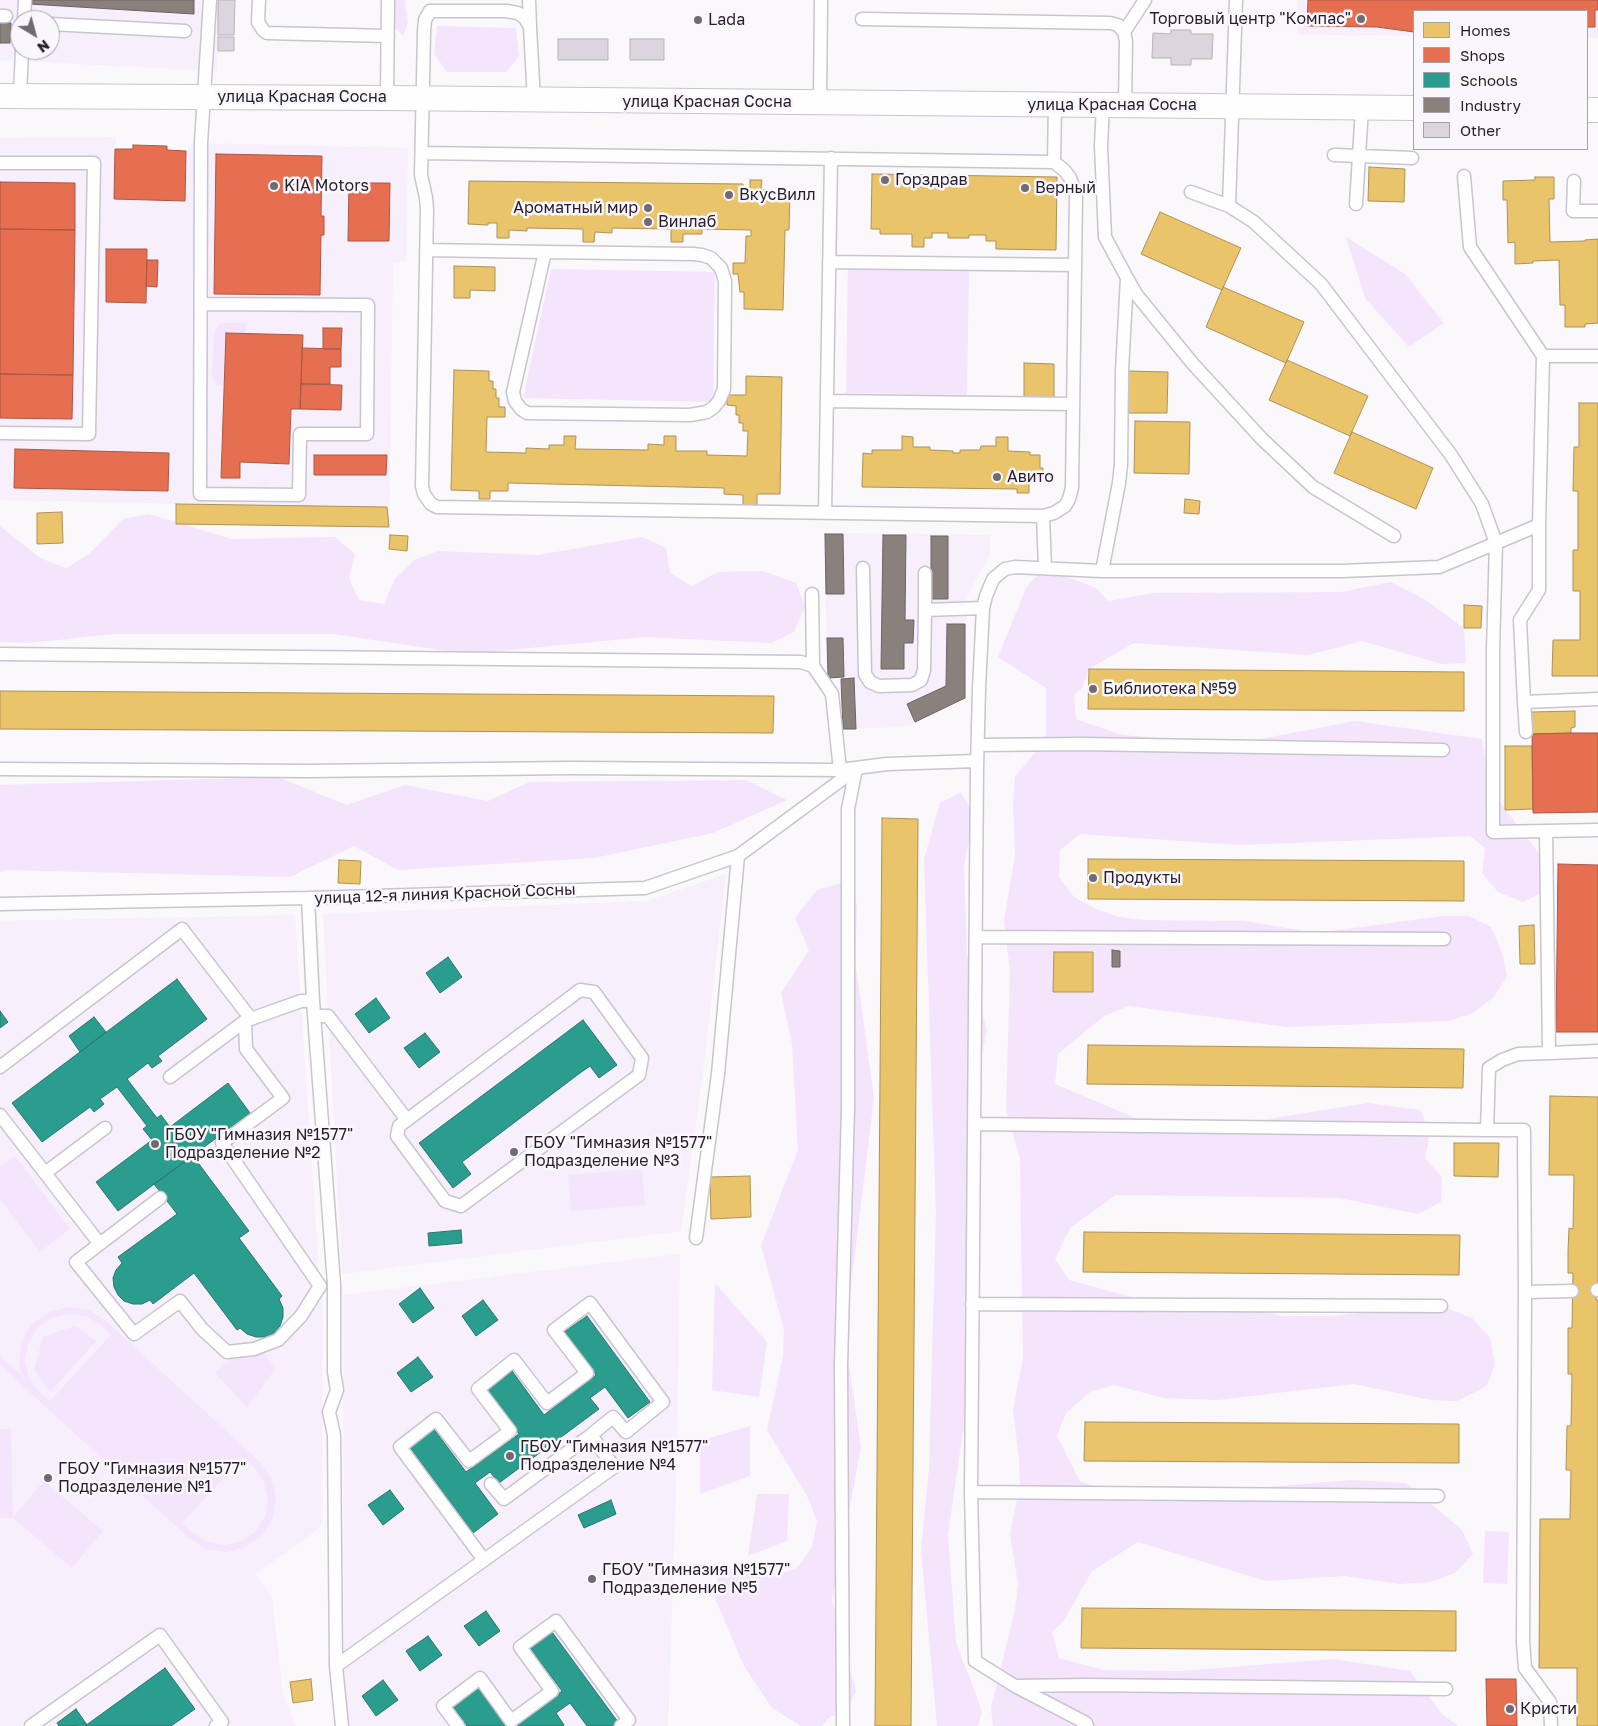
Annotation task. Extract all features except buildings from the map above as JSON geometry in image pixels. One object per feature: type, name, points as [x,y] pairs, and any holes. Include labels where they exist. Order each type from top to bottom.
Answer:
[{"type":"street","name":"улица Красная Сосна","points":[[10,96],[204,96],[1413,108]]},
{"type":"lane","points":[[201,304],[368,305],[367,434],[300,434],[299,495],[200,494],[201,143],[210,0]]},
{"type":"lane","points":[[259,0],[258,22],[260,27],[267,33],[388,36]]},
{"type":"lane","points":[[387,98],[388,0]]},
{"type":"lane","points":[[529,0],[534,100]]},
{"type":"lane","points":[[820,103],[821,0]]},
{"type":"lane","points":[[1124,32],[1145,0]]},
{"type":"lane","points":[[1229,206],[1236,0]]},
{"type":"lane","points":[[422,153],[1054,162],[1070,178],[1076,194],[1072,488],[1064,506],[1054,513],[1044,516],[437,507],[431,504],[424,494],[422,486],[426,250],[426,202],[422,181],[422,153],[424,32],[425,20],[431,5],[518,13],[525,18],[530,27]]},
{"type":"lane","points":[[862,19],[1110,22],[1118,26],[1124,32],[1126,41],[1114,105],[1101,146],[1105,237],[1127,278],[1136,294],[1193,364],[1262,439],[1313,487],[1394,536]]},
{"type":"lane","points":[[60,25],[185,31]]},
{"type":"lane","points":[[10,96],[19,60]]},
{"type":"lane","points":[[1054,162],[1055,104]]},
{"type":"lane","points":[[1356,204],[1362,108]]},
{"type":"lane","points":[[1334,155],[1412,158]]},
{"type":"lane","points":[[825,512],[831,158]]},
{"type":"lane","points":[[0,163],[94,163],[89,434],[0,432]]},
{"type":"lane","points":[[1464,176],[1470,247],[1543,356],[1539,590],[1520,620],[1526,732]]},
{"type":"lane","points":[[1574,181],[1573,211],[1598,211]]},
{"type":"lane","points":[[1191,192],[1229,206],[1254,222],[1321,284],[1451,455],[1482,504],[1496,543],[1493,650],[1492,832],[1598,830]]},
{"type":"lane","points":[[426,250],[545,252],[702,255],[716,262],[724,274],[725,281],[724,389],[714,407],[706,412],[690,415],[528,413],[521,409],[513,397],[514,386],[545,252]]},
{"type":"lane","points":[[829,262],[1075,265]]},
{"type":"lane","points":[[1102,571],[1122,464],[1122,371],[1127,278]]},
{"type":"lane","points":[[1543,356],[1598,356]]},
{"type":"lane","points":[[827,400],[1073,404]]},
{"type":"lane","points":[[1044,516],[1045,568]]},
{"type":"lane","points":[[1087,1726],[1086,1723],[1015,1686],[975,1661],[971,1492],[977,761],[983,608],[993,579],[1005,569],[1015,567],[1102,571],[1342,571],[1438,567],[1539,525]]},
{"type":"lane","points":[[863,568],[865,674],[870,682],[879,686],[912,685],[921,680],[924,670],[925,572]]},
{"type":"lane","points":[[812,594],[812,666]]},
{"type":"lane","points":[[925,610],[983,608]]},
{"type":"lane","points":[[0,654],[801,662],[812,666],[832,694],[840,770]]},
{"type":"lane","points":[[1524,702],[1598,699]]},
{"type":"lane","points":[[978,745],[1082,744],[1443,750]]},
{"type":"lane","points":[[0,769],[307,771],[572,768],[840,770],[887,764],[977,761]]},
{"type":"lane","points":[[843,1726],[841,1365],[848,1108],[848,810],[856,768]]},
{"type":"lane","name":"улица 12-я линия Красной Сосны","points":[[0,904],[308,898],[645,888],[738,856],[856,768]]},
{"type":"lane","points":[[1546,831],[1549,1053]]},
{"type":"lane","points":[[696,1238],[718,1074],[738,856]]},
{"type":"lane","points":[[308,898],[334,1284],[334,1372],[337,1390],[329,1412],[334,1435],[336,1666],[342,1726]]},
{"type":"lane","points":[[0,1067],[182,929],[248,1020],[246,1049],[284,1098],[222,1143],[320,1286]]},
{"type":"lane","points":[[976,937],[1444,939]]},
{"type":"lane","points":[[580,990],[594,992],[642,1058],[640,1076],[461,1206],[445,1201],[397,1136],[399,1126],[407,1120],[580,990]]},
{"type":"lane","points":[[170,1077],[248,1020],[301,1001],[314,1001]]},
{"type":"lane","points":[[315,1016],[328,1016],[407,1120]]},
{"type":"lane","points":[[1487,1130],[1489,1068],[1502,1060],[1518,1054],[1598,1051]]},
{"type":"lane","points":[[0,1114],[99,1243]]},
{"type":"lane","points":[[975,1124],[1524,1130],[1523,1642],[1525,1668],[1550,1702],[1551,1726]]},
{"type":"lane","points":[[45,1173],[105,1128]]},
{"type":"lane","points":[[160,1198],[76,1262],[134,1334],[180,1301],[202,1329],[227,1352],[254,1349],[278,1340],[301,1316],[320,1286],[334,1284]]},
{"type":"lane","points":[[1525,1292],[1572,1291]]},
{"type":"lane","points":[[484,1560],[400,1446],[436,1419],[469,1461],[510,1431],[478,1389],[514,1360],[547,1403],[587,1373],[554,1330],[590,1303],[663,1402],[626,1432],[613,1416],[591,1435],[504,1499],[491,1484]]},
{"type":"lane","points":[[972,1304],[1441,1306]]},
{"type":"lane","points":[[336,1666],[614,1466],[591,1435]]},
{"type":"lane","points":[[971,1492],[1438,1496]]},
{"type":"lane","points":[[458,1726],[443,1706],[480,1678],[511,1721],[552,1691],[520,1647],[556,1621],[629,1720],[621,1726]]},
{"type":"lane","points":[[31,1726],[160,1635],[221,1725]]},
{"type":"lane","points":[[1015,1686],[1446,1688]]},
{"type":"shaded area","points":[[0,0],[218,0],[217,71],[0,60]]},
{"type":"shaded area","points":[[393,0],[405,0],[408,23],[403,36],[394,27]]},
{"type":"shaded area","name":"Торговый центр \"Компас\"","points":[[1297,0],[1598,0],[1598,38],[1588,38],[1588,10],[1413,10],[1413,36],[1297,35]]},
{"type":"shaded area","points":[[437,26],[516,28],[519,56],[506,72],[447,72],[434,54]]},
{"type":"shaded area","points":[[116,137],[116,149],[133,149],[133,145],[167,146],[167,150],[186,151],[193,143],[408,148],[406,262],[393,262],[389,527],[176,504],[0,500],[0,138]]},
{"type":"shaded area","points":[[1346,237],[1405,274],[1444,323],[1409,347],[1365,298]]},
{"type":"shaded area","points":[[848,266],[969,267],[967,395],[846,393]]},
{"type":"shaded area","points":[[551,269],[715,272],[713,402],[523,398]]},
{"type":"shaded area","points":[[221,323],[246,323],[245,334],[226,333],[224,386],[217,385],[212,377],[214,331]]},
{"type":"shaded area","points":[[149,514],[232,539],[335,537],[355,554],[349,578],[359,600],[384,604],[395,579],[414,560],[438,551],[538,555],[642,537],[666,548],[670,573],[692,586],[718,572],[763,571],[796,583],[805,606],[794,632],[771,643],[645,637],[468,654],[333,634],[114,634],[30,643],[0,642],[0,526],[40,558],[66,568],[89,554],[123,519]]},
{"type":"shaded area","points":[[824,533],[990,535],[990,554],[967,597],[966,698],[909,726],[842,730],[840,678],[828,679]]},
{"type":"shaded area","points":[[1045,568],[1096,588],[1108,601],[1154,593],[1341,592],[1391,582],[1424,599],[1464,628],[1466,663],[1442,664],[1362,641],[1308,655],[1134,643],[1089,669],[1082,688],[1074,695],[1076,719],[1122,735],[1223,743],[1250,741],[1355,721],[1482,739],[1490,789],[1547,864],[1548,890],[1523,902],[1498,892],[1482,873],[1485,848],[1470,836],[1239,845],[1080,834],[1060,850],[1059,877],[1074,897],[1096,909],[1119,917],[1144,920],[1244,921],[1316,933],[1444,916],[1469,916],[1491,927],[1502,952],[1507,976],[1494,997],[1473,1013],[1448,1021],[1287,1027],[1129,1006],[1104,1016],[1058,1054],[1055,1084],[1159,1128],[1186,1132],[1368,1103],[1420,1110],[1430,1133],[1425,1158],[1442,1177],[1441,1202],[1418,1214],[1339,1198],[1116,1195],[1070,1228],[1055,1259],[1069,1280],[1142,1300],[1241,1306],[1282,1316],[1333,1316],[1417,1306],[1441,1306],[1472,1318],[1490,1338],[1495,1364],[1487,1386],[1457,1401],[1431,1400],[1354,1384],[1218,1400],[1164,1398],[1114,1385],[1090,1392],[1066,1413],[1057,1436],[1080,1481],[1102,1490],[1180,1494],[1352,1480],[1406,1483],[1462,1530],[1473,1554],[1455,1573],[1430,1582],[1400,1584],[1344,1576],[1266,1581],[1138,1542],[1092,1571],[1063,1622],[1052,1632],[1059,1658],[1103,1670],[1180,1671],[1333,1659],[1410,1671],[1441,1713],[1458,1726],[993,1726],[991,1708],[1015,1610],[1018,1584],[1010,1534],[1020,1484],[1013,1409],[1023,1358],[1020,1159],[1006,1109],[1010,971],[1004,920],[1015,856],[1013,802],[1015,777],[1046,739],[1046,688],[998,657],[1027,586]]},
{"type":"shaded area","points":[[278,777],[347,805],[405,785],[488,801],[529,782],[746,780],[787,800],[713,833],[594,858],[398,870],[354,846],[290,877],[5,870],[0,872],[0,785]]},
{"type":"shaded area","points":[[961,792],[974,814],[964,866],[967,953],[987,1031],[969,1112],[978,1326],[948,1535],[956,1642],[982,1711],[978,1726],[937,1726],[921,1550],[929,1468],[936,1213],[924,859],[940,803]]},
{"type":"shaded area","name":"ГБОУ \"Гимназия №1577\" Подразделение №3","points":[[726,874],[703,1072],[681,1231],[342,1274],[323,914],[647,901]]},
{"type":"shaded area","points":[[841,883],[857,904],[855,960],[874,1098],[848,1310],[849,1365],[861,1447],[832,1600],[856,1692],[843,1714],[831,1716],[822,1726],[801,1726],[772,1708],[744,1666],[714,1596],[720,1569],[773,1576],[797,1568],[812,1547],[817,1521],[807,1496],[767,1430],[783,1356],[784,1330],[761,1245],[798,1150],[792,1044],[781,993],[809,950],[795,918],[817,890]]},
{"type":"shaded area","name":"ГБОУ \"Гимназия №1577\" Подразделение №2","points":[[295,915],[323,1330],[322,1525],[255,1574],[272,1597],[283,1694],[296,1726],[0,1726],[0,921]]},
{"type":"shaded area","points":[[15,1156],[70,1229],[40,1252],[0,1199],[0,1167]]},
{"type":"shaded area","points":[[642,1169],[645,1205],[571,1211],[568,1175]]},
{"type":"shaded area","name":"ГБОУ \"Гимназия №1577\" Подразделение №4","points":[[680,1254],[676,1490],[668,1726],[348,1726],[344,1668],[343,1295]]},
{"type":"shaded area","points":[[715,1283],[767,1342],[759,1397],[712,1390]]},
{"type":"shaded area","points":[[69,1307],[89,1310],[106,1321],[259,1461],[271,1478],[276,1497],[273,1518],[262,1535],[246,1547],[226,1552],[206,1549],[189,1538],[0,1365],[0,1356],[22,1376],[19,1361],[22,1341],[32,1324],[49,1312]],"holes":[[[68,1314],[86,1316],[101,1325],[111,1335],[50,1401],[40,1393],[29,1379],[25,1361],[28,1344],[37,1328],[51,1318]],[[243,1457],[254,1467],[264,1482],[268,1498],[265,1516],[256,1531],[242,1541],[225,1545],[208,1542],[193,1533],[182,1523]]]},
{"type":"shaded area","points":[[75,1326],[96,1341],[50,1392],[34,1370],[43,1337]]},
{"type":"shaded area","points":[[263,1352],[276,1368],[247,1407],[215,1373],[233,1357]]},
{"type":"shaded area","points":[[750,1426],[750,1476],[700,1494],[700,1441]]},
{"type":"shaded area","points":[[0,1429],[11,1429],[13,1517],[44,1481],[103,1531],[72,1568],[13,1518],[0,1518]]},
{"type":"shaded area","points":[[757,1494],[789,1494],[787,1541],[748,1556]]},
{"type":"shaded area","points":[[1485,1531],[1509,1532],[1507,1584],[1483,1583]]},
{"type":"place","name":"Торговый центр \"Компас\"","points":[[1361,19]]},
{"type":"place","name":"Lada","points":[[698,20]]},
{"type":"place","name":"Горздрав","points":[[885,180]]},
{"type":"place","name":"KIA Motors","points":[[274,186]]},
{"type":"place","name":"Верный","points":[[1025,188]]},
{"type":"place","name":"ВкусВилл","points":[[729,195]]},
{"type":"place","name":"Ароматный мир","points":[[648,208]]},
{"type":"place","name":"Винлаб","points":[[648,222]]},
{"type":"place","name":"Авито","points":[[997,477]]},
{"type":"place","name":"Библиотека №59","points":[[1093,689]]},
{"type":"place","name":"Продукты","points":[[1093,878]]},
{"type":"place","name":"ГБОУ \"Гимназия №1577\" Подразделение №2","points":[[155,1144]]},
{"type":"place","name":"ГБОУ \"Гимназия №1577\" Подразделение №3","points":[[514,1152]]},
{"type":"place","name":"ГБОУ \"Гимназия №1577\" Подразделение №4","points":[[510,1456]]},
{"type":"place","name":"ГБОУ \"Гимназия №1577\" Подразделение №1","points":[[48,1478]]},
{"type":"place","name":"ГБОУ \"Гимназия №1577\" Подразделение №5","points":[[592,1579]]},
{"type":"place","name":"Кристи","points":[[1510,1709]]}]
